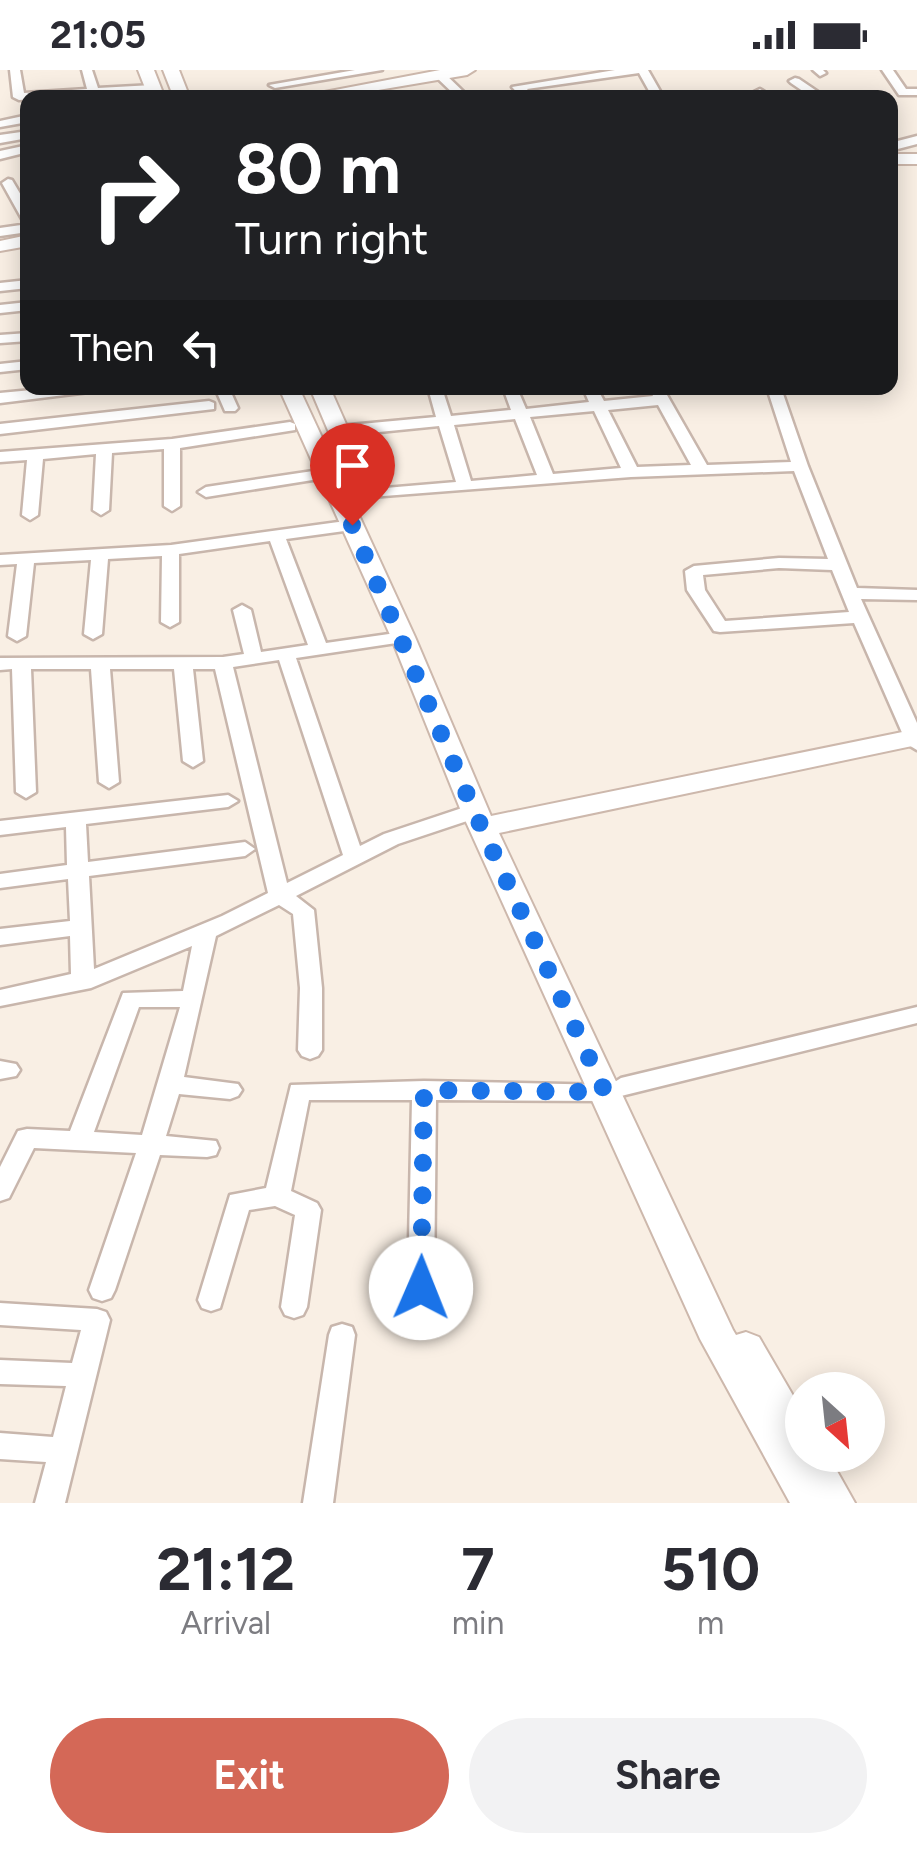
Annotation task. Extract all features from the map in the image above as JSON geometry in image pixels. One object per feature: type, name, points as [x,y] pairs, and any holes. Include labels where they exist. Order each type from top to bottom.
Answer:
[{"type":"main road","points":[[353,90],[466,70]]},
{"type":"main road","points":[[278,395],[290,427],[336,485]]},
{"type":"main road","points":[[292,395],[485,821]]},
{"type":"main road","points":[[308,395],[336,485],[485,821],[613,1089],[785,1416]]},
{"type":"main road","points":[[323,395],[355,469],[336,485]]},
{"type":"main road","points":[[485,821],[916,740]]},
{"type":"main road","points":[[613,1089],[720,1339],[811,1503]]},
{"type":"main road","points":[[818,1472],[835,1503]]},
{"type":"street","points":[[14,97],[15,70]]},
{"type":"street","points":[[276,84],[377,70]]},
{"type":"street","points":[[521,90],[518,87],[598,82],[641,70]]},
{"type":"street","points":[[887,70],[903,93],[917,92]]},
{"type":"street","points":[[349,72],[364,87]]},
{"type":"street","points":[[439,74],[456,90]]},
{"type":"street","points":[[795,82],[808,90]]},
{"type":"street","points":[[0,207],[16,199]]},
{"type":"street","points":[[0,218],[16,199]]},
{"type":"street","points":[[0,232],[16,199]]},
{"type":"street","points":[[0,398],[28,395]]},
{"type":"street","points":[[94,395],[102,417]]},
{"type":"street","points":[[225,395],[230,408]]},
{"type":"street","points":[[437,395],[464,486]]},
{"type":"street","points":[[513,395],[547,479]]},
{"type":"street","points":[[594,395],[631,472]]},
{"type":"street","points":[[339,431],[599,406],[654,395]]},
{"type":"street","points":[[660,395],[702,470]]},
{"type":"street","points":[[776,395],[860,617],[916,740]]},
{"type":"street","points":[[0,428],[209,406]]},
{"type":"street","points":[[0,457],[172,444],[290,427]]},
{"type":"street","points":[[172,444],[172,506]]},
{"type":"street","points":[[101,510],[104,450]]},
{"type":"street","points":[[30,515],[35,455]]},
{"type":"street","points":[[206,492],[336,485],[464,486],[631,472],[800,466]]},
{"type":"street","points":[[0,560],[171,550],[277,537],[336,485]]},
{"type":"street","points":[[277,537],[319,649]]},
{"type":"street","points":[[170,622],[171,550]]},
{"type":"street","points":[[94,634],[100,553]]},
{"type":"street","points":[[18,636],[26,558]]},
{"type":"street","points":[[839,564],[779,563],[694,572],[696,590],[720,626],[860,617]]},
{"type":"street","points":[[850,592],[917,594]]},
{"type":"street","points":[[242,610],[254,659]]},
{"type":"street","points":[[0,664],[223,663],[402,637]]},
{"type":"street","points":[[286,654],[354,858]]},
{"type":"street","points":[[21,663],[26,792]]},
{"type":"street","points":[[183,663],[194,762]]},
{"type":"street","points":[[223,663],[279,896],[303,910],[312,988],[310,1050]]},
{"type":"street","points":[[100,664],[109,782]]},
{"type":"street","points":[[0,828],[228,801]]},
{"type":"street","points":[[76,819],[83,982]]},
{"type":"street","points":[[0,998],[83,982],[206,931],[392,839],[485,821]]},
{"type":"street","points":[[0,882],[245,849]]},
{"type":"street","points":[[0,938],[81,927]]},
{"type":"street","points":[[102,1290],[170,1084],[206,931]]},
{"type":"street","points":[[80,1140],[131,999],[192,999]]},
{"type":"street","points":[[277,1196],[299,1091],[613,1089],[917,1015]]},
{"type":"street","points":[[170,1084],[230,1090]]},
{"type":"street","points":[[421,1288],[424,1090]]},
{"type":"street","points":[[0,1191],[27,1138],[207,1148]]},
{"type":"street","points":[[211,1300],[239,1202],[277,1196],[308,1210],[294,1308]]},
{"type":"street","points":[[0,1314],[97,1320],[50,1503]]},
{"type":"street","points":[[318,1503],[342,1336]]},
{"type":"street","points":[[0,1372],[82,1375]]},
{"type":"street","points":[[0,1446],[62,1450]]},
{"type":"route","points":[[352,525],[474,811],[605,1092],[424,1090],[421,1288]]}]
